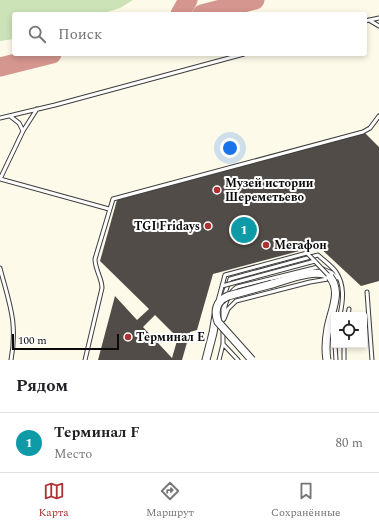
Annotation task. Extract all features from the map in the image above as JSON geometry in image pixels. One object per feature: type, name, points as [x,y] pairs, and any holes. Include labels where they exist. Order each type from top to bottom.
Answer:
[{"type":"street","points":[[206,360],[213,334],[217,309],[221,300],[233,294],[314,273],[323,273],[330,277],[336,292],[326,337],[326,360]]},
{"type":"street","points":[[217,309],[217,318],[221,326],[246,351],[252,360]]},
{"type":"lane","points":[[367,21],[379,18]]},
{"type":"lane","points":[[367,21],[379,26]]},
{"type":"lane","points":[[0,118],[236,56]]},
{"type":"lane","points":[[37,109],[24,131],[0,179],[109,210]]},
{"type":"lane","points":[[10,116],[19,123],[24,131]]},
{"type":"lane","points":[[86,360],[102,288],[102,283],[96,269],[95,259],[109,210],[115,198],[363,132],[370,128],[379,116]]},
{"type":"lane","points":[[217,309],[225,275],[307,253],[330,277]]},
{"type":"lane","points":[[223,320],[222,304],[230,279],[318,255],[336,272],[340,281],[343,299],[341,312]]},
{"type":"lane","points":[[222,286],[315,261]]},
{"type":"lane","points":[[218,360],[222,344],[225,304],[231,291],[237,287],[318,267],[332,272],[340,281]]},
{"type":"lane","points":[[0,268],[10,305],[14,328],[14,341],[11,360]]},
{"type":"lane","points":[[223,320],[228,309],[236,301],[318,280],[326,279],[340,281]]},
{"type":"lane","points":[[367,292],[372,360]]},
{"type":"lane","points":[[222,344],[238,360]]},
{"type":"lane","points":[[335,348],[336,360]]},
{"type":"lane","points":[[344,348],[344,360]]},
{"type":"green space","points":[[0,0],[133,0],[120,8],[107,12],[12,12],[12,39],[0,41]]},
{"type":"building","points":[[365,133],[379,147],[379,281],[361,286],[318,246],[213,274],[197,330],[190,332],[182,360],[98,360],[115,296],[137,320],[149,309],[100,261],[117,200]],"holes":[[[155,315],[175,335],[179,334],[172,358],[143,327]]]},
{"type":"taxiway","points":[[181,12],[188,0]]},
{"type":"taxiway","points":[[210,12],[255,0]]},
{"type":"taxiway","points":[[0,67],[44,56]]},
{"type":"place","name":"Музей истории Шереметьево","points":[[217,190]]},
{"type":"place","name":"TGI Fridays","points":[[208,226]]},
{"type":"place","name":"Терминал F","points":[[244,230]]},
{"type":"place","name":"Мегафон","points":[[266,245]]},
{"type":"place","name":"Терминал E","points":[[128,337]]}]
